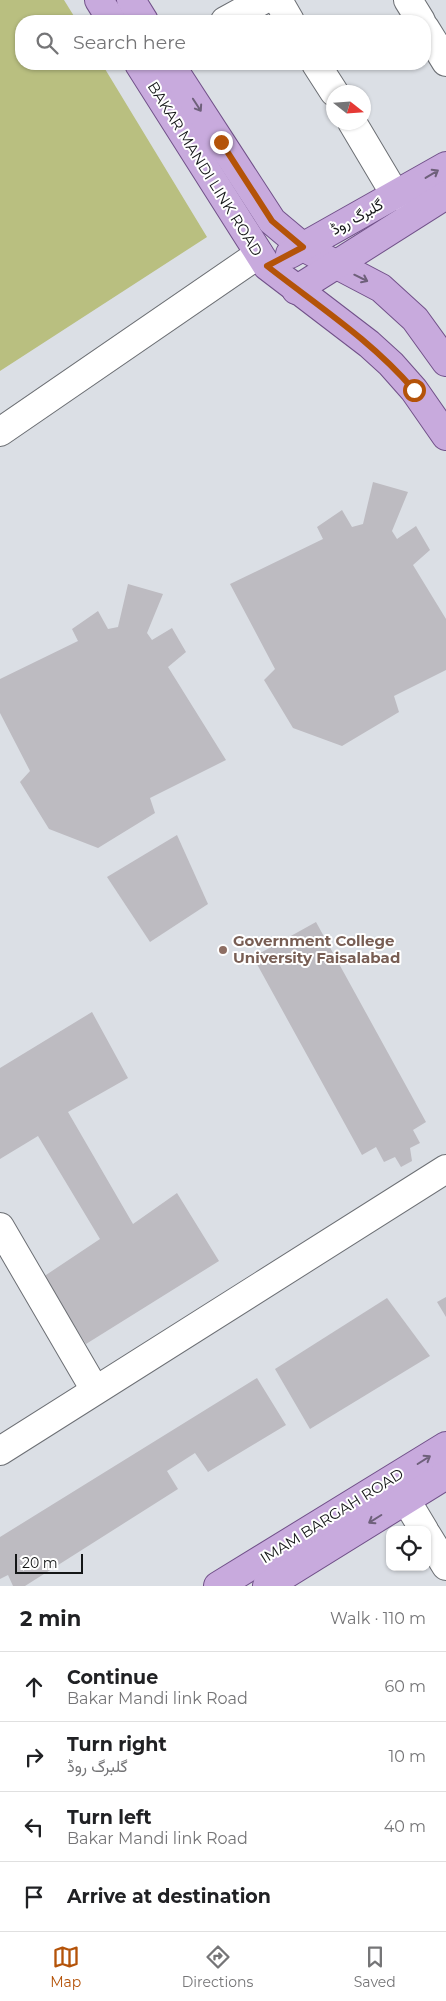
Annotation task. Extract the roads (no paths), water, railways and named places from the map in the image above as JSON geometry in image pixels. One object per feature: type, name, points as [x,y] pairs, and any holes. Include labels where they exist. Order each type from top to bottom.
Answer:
[{"type":"main road","points":[[99,0],[108,15]]},
{"type":"main road","points":[[131,0],[140,15]]},
{"type":"main road","name":"BAKAR MANDI LINK ROAD","points":[[143,70],[263,260],[296,290],[356,334],[391,364],[414,390],[446,436]]},
{"type":"main road","name":"BAKAR MANDI LINK ROAD","points":[[174,70],[272,221],[303,247],[381,288],[415,319],[446,362]]},
{"type":"main road","name":"گلبرگ روڈ","points":[[263,260],[303,247],[446,166]]},
{"type":"main road","name":"گلبرگ روڈ","points":[[296,290],[446,195]]},
{"type":"main road","name":"IMAM BARGAH ROAD","points":[[218,1586],[446,1446]]},
{"type":"main road","name":"IMAM BARGAH ROAD","points":[[266,1586],[446,1475]]},
{"type":"street","points":[[236,15],[263,0]]},
{"type":"street","points":[[278,0],[287,15]]},
{"type":"street","points":[[408,0],[417,15]]},
{"type":"street","points":[[431,38],[446,62]]},
{"type":"street","points":[[320,70],[330,85]]},
{"type":"street","points":[[357,130],[396,196]]},
{"type":"street","points":[[0,432],[263,260]]},
{"type":"street","points":[[0,1451],[446,1170]]},
{"type":"street","points":[[1,1231],[95,1390]]},
{"type":"street","points":[[406,1500],[422,1526]]},
{"type":"street","points":[[431,1542],[446,1566]]},
{"type":"place","name":"Government College University Faisalabad","points":[[223,950]]}]
